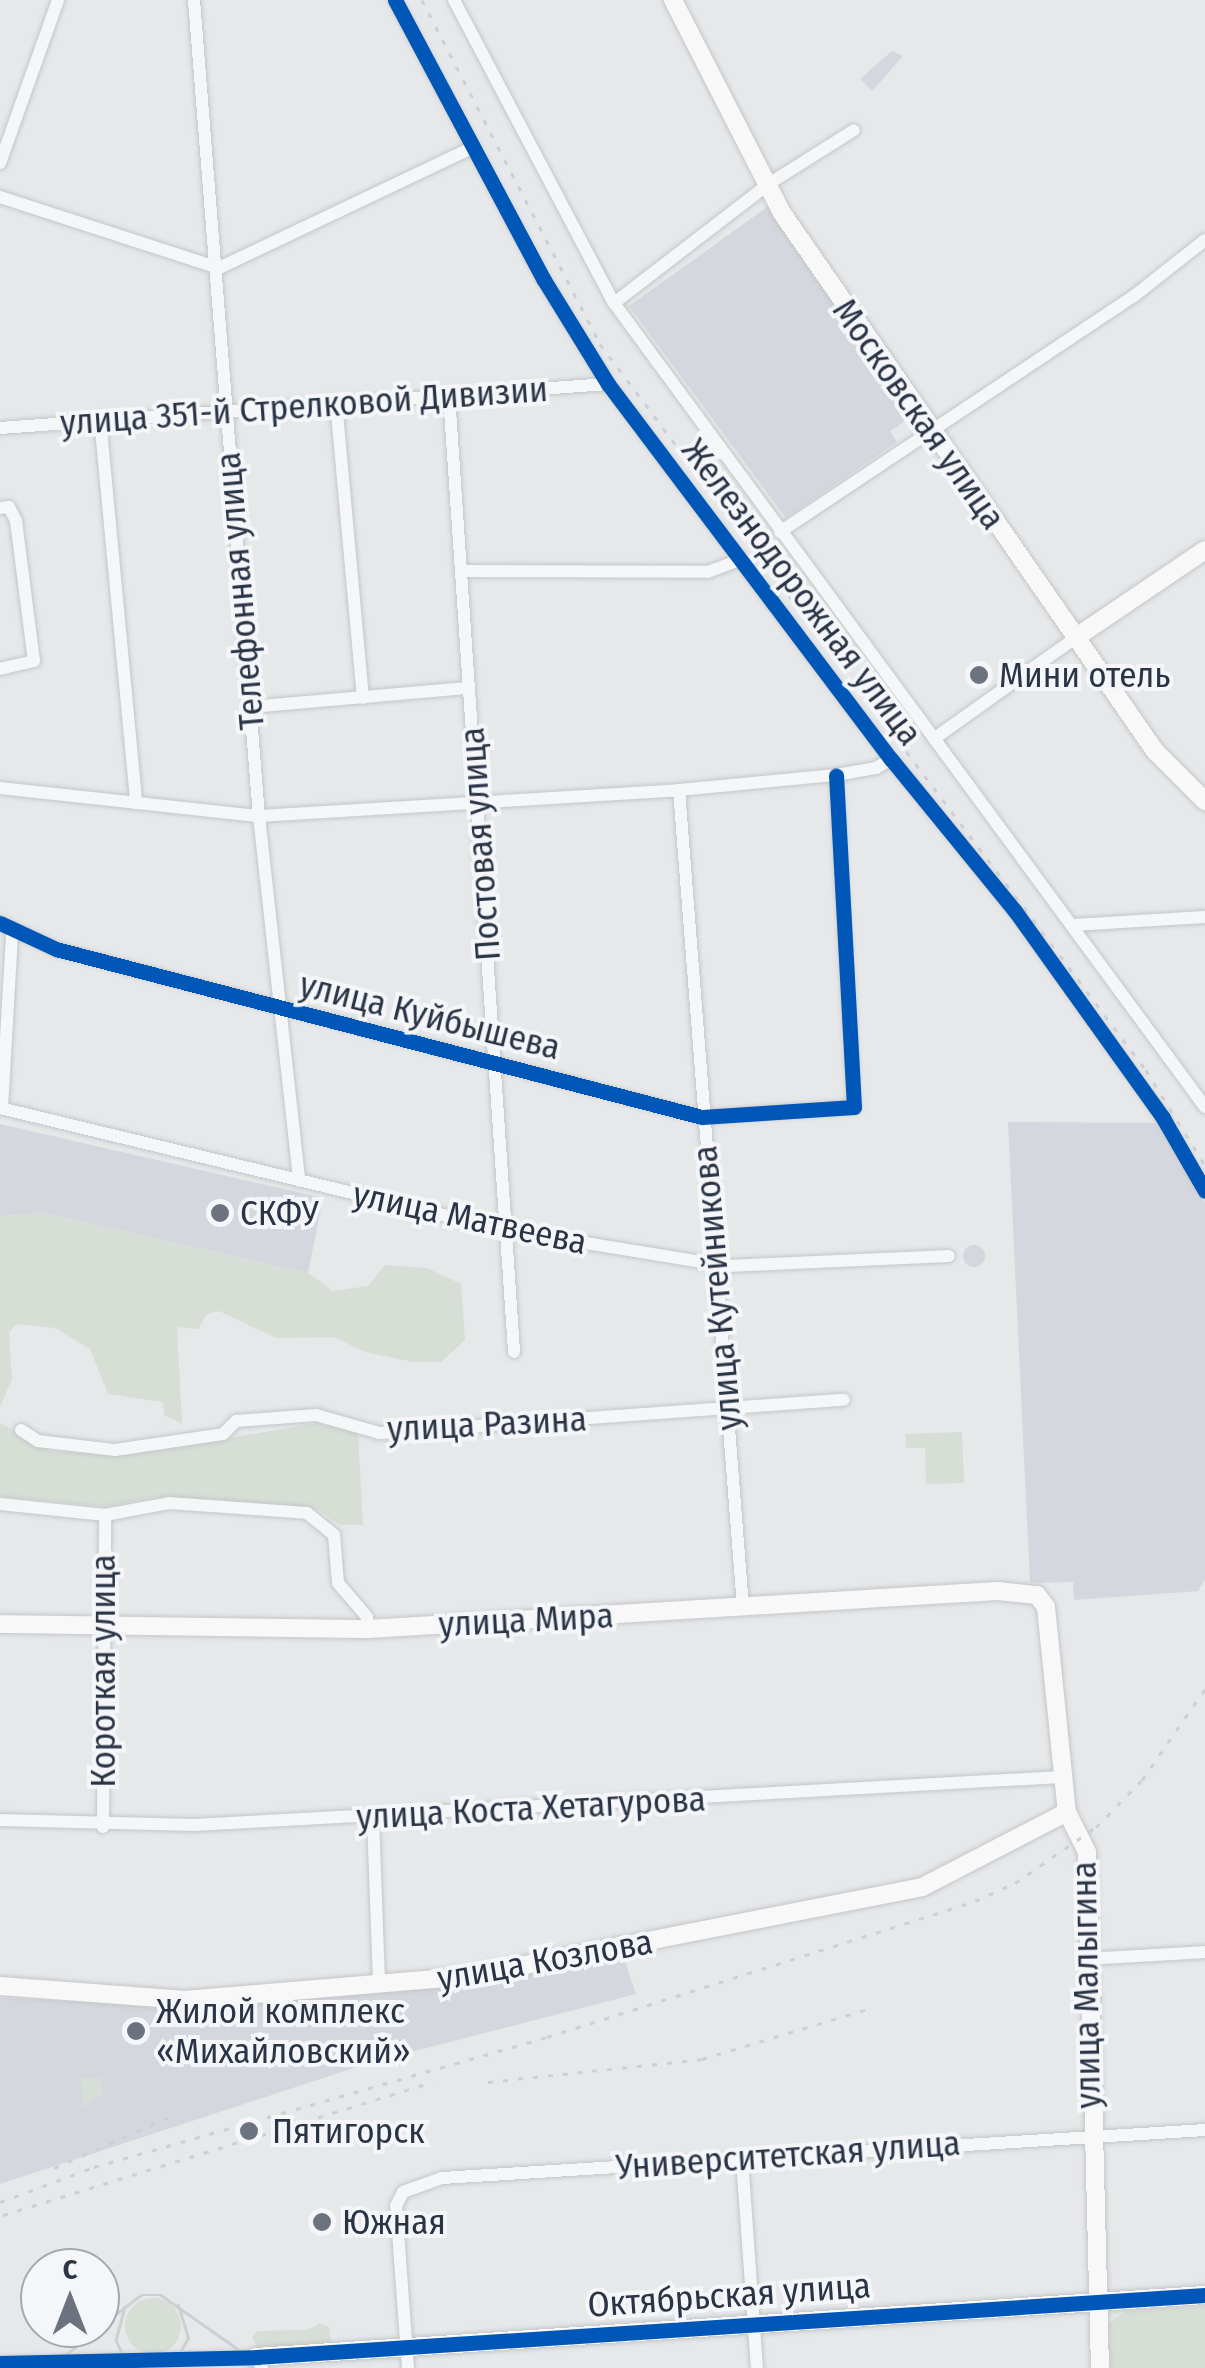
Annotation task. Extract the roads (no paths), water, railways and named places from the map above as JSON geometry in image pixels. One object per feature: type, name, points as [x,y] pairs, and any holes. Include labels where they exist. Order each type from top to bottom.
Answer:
[{"type":"street","points":[[0,163],[58,0]]},
{"type":"street","name":"Телефонная улица","points":[[194,0],[220,268],[225,410],[259,816],[299,1181]]},
{"type":"street","name":"Железнодорожная улица","points":[[396,0],[544,280],[608,384],[890,759],[1034,937],[1164,1118],[1205,1191]]},
{"type":"street","name":"Железнодорожная улица","points":[[454,0],[614,303],[1205,1107]]},
{"type":"street","name":"Московская улица","points":[[673,0],[782,212],[1075,638],[1173,772],[1205,802]]},
{"type":"street","points":[[614,303],[770,183],[854,130]]},
{"type":"street","points":[[0,197],[220,268],[474,147]]},
{"type":"street","points":[[780,532],[1134,296],[1205,240]]},
{"type":"street","name":"улица 351-й Стрелковой Дивизии","points":[[0,428],[608,384]]},
{"type":"street","name":"Постовая улица","points":[[449,395],[514,1352]]},
{"type":"street","points":[[336,402],[364,698]]},
{"type":"street","points":[[100,419],[136,803]]},
{"type":"street","points":[[0,508],[8,507],[16,521],[34,662],[0,669]]},
{"type":"street","points":[[935,738],[1205,550]]},
{"type":"street","points":[[461,572],[708,572],[740,560]]},
{"type":"street","points":[[250,706],[468,688]]},
{"type":"street","points":[[0,788],[259,816],[478,806],[680,790],[836,775],[876,768],[890,759]]},
{"type":"street","name":"улица Куйбышева","points":[[6,927],[281,1009],[702,1117],[854,1107],[836,775]]},
{"type":"street","name":"улица Кутейникова","points":[[680,790],[702,1117],[743,1607]]},
{"type":"street","points":[[1074,925],[1205,917]]},
{"type":"street","points":[[1,1108],[6,927]]},
{"type":"street","name":"улица Матвеева","points":[[1,1108],[506,1230],[715,1263],[949,1256]]},
{"type":"street","name":"улица Разина","points":[[21,1430],[38,1441],[114,1450],[223,1434],[236,1422],[316,1415],[379,1432],[844,1400]]},
{"type":"street","points":[[0,1504],[104,1514],[169,1503],[307,1513],[334,1534],[338,1583],[366,1617],[368,1629]]},
{"type":"street","name":"Короткая улица","points":[[103,1826],[104,1514]]},
{"type":"street","name":"улица Мира","points":[[0,1624],[368,1629],[1024,1590],[1046,1606]]},
{"type":"street","name":"улица Малыгина","points":[[1046,1606],[1067,1812],[1087,1852],[1089,2136],[1100,2368]]},
{"type":"street","name":"улица Коста Хетагурова","points":[[0,1820],[103,1826],[373,1818],[1062,1776]]},
{"type":"street","name":"улица Козлова","points":[[0,1986],[184,2000],[469,1976],[888,1896],[962,1871],[1067,1812]]},
{"type":"street","points":[[373,1818],[380,1986]]},
{"type":"street","points":[[1087,1958],[1205,1952]]},
{"type":"street","name":"Университетская улица","points":[[407,2346],[397,2219],[398,2199],[412,2187],[469,2174],[1205,2130]]},
{"type":"street","points":[[742,2158],[757,2368]]},
{"type":"street","name":"Октябрьская улица","points":[[259,2363],[407,2346],[1205,2296]]},
{"type":"street","points":[[407,2346],[408,2368]]},
{"type":"street","points":[[0,2363],[259,2363]]},
{"type":"tram line","points":[[120,2311],[141,2295],[161,2295],[259,2364]]},
{"type":"tram line","points":[[174,2363],[188,2338],[178,2305]]},
{"type":"tram line","points":[[125,2307],[116,2340],[124,2357],[138,2363]]},
{"type":"tram line","points":[[48,2359],[74,2348]]},
{"type":"tram line","points":[[0,2366],[242,2362],[253,2368]]},
{"type":"railway","points":[[422,0],[600,344],[1146,1070],[1205,1165]]},
{"type":"railway","points":[[0,2202],[94,2167],[547,2037],[975,1901],[1015,1883],[1096,1827],[1142,1780],[1205,1689]]},
{"type":"railway","points":[[488,2082],[702,2059],[871,2008]]},
{"type":"railway","points":[[3,2215],[433,2082]]},
{"type":"railway","points":[[54,2168],[177,2114]]},
{"type":"place","name":"Мини отель","points":[[979,675]]},
{"type":"place","name":"СКФУ","points":[[220,1213]]},
{"type":"place","name":"Жилой комплекс «Михайловский»","points":[[136,2031]]},
{"type":"place","name":"Пятигорск","points":[[249,2131]]},
{"type":"place","name":"Южная","points":[[322,2222]]}]
